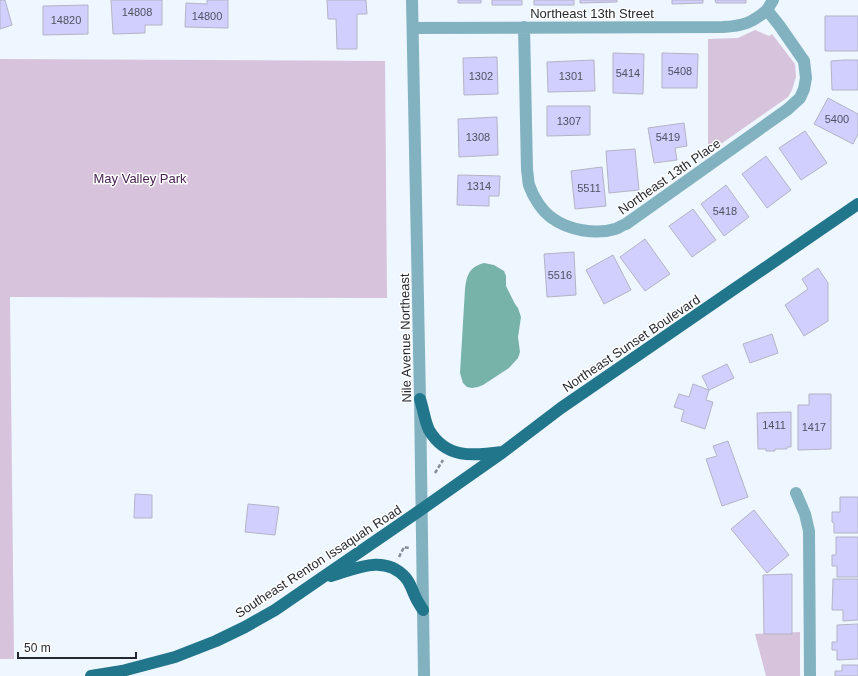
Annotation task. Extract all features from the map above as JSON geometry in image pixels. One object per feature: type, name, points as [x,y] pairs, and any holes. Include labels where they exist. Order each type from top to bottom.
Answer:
[{"type":"main road","name":"Northeast Sunset Boulevard","points":[[422,509],[503,452],[561,408],[858,204]]},
{"type":"main road","points":[[420,400],[428,429],[445,447],[454,452],[465,454],[480,455],[503,452]]},
{"type":"main road","name":"Southeast Renton Issaquah Road","points":[[91,676],[122,671],[175,657],[216,641],[245,627],[275,610],[320,580],[422,509]]},
{"type":"main road","points":[[320,580],[368,565],[389,566],[405,577],[423,610]]},
{"type":"street","name":"Nile Avenue Northeast","points":[[412,0],[424,676]]},
{"type":"street","name":"Northeast 13th Street","points":[[412,28],[724,27],[749,23],[758,18],[770,5]]},
{"type":"street","name":"Northeast 13th Place","points":[[524,27],[527,170],[529,184],[534,198],[543,210],[552,218],[567,226],[584,231],[599,231],[614,229],[626,224],[788,109],[800,98],[804,89],[806,78],[804,61],[779,25],[770,5]]},
{"type":"street","points":[[796,493],[805,514],[809,531],[810,676]]},
{"type":"path","points":[[434,475],[446,456]]},
{"type":"path","points":[[397,561],[404,547]]},
{"type":"green space","points":[[755,30],[769,36],[772,34],[795,64],[796,77],[792,90],[788,97],[708,153],[708,39],[738,38]]},
{"type":"green space","name":"May Valley Park","points":[[0,59],[385,61],[387,298],[10,297],[14,659],[0,659]]},
{"type":"green space","points":[[800,632],[800,676],[766,676],[755,634]]},
{"type":"shaded area","points":[[484,263],[494,265],[504,271],[506,276],[506,286],[518,308],[521,317],[518,337],[520,352],[518,358],[509,368],[483,385],[472,388],[467,387],[463,383],[460,373],[465,289],[468,276],[472,269]]},
{"type":"building","points":[[0,0],[5,0],[12,25],[0,29]]},
{"type":"building","points":[[111,0],[162,0],[162,25],[145,25],[145,33],[113,34]]},
{"type":"building","points":[[207,0],[228,0],[228,28],[185,27],[186,3],[207,4]]},
{"type":"building","points":[[327,0],[366,0],[367,14],[357,14],[357,49],[337,49],[336,19],[328,19]]},
{"type":"building","points":[[458,0],[481,0],[481,3],[458,3]]},
{"type":"building","points":[[492,0],[522,0],[522,5],[492,5]]},
{"type":"building","points":[[534,0],[574,0],[574,5],[534,5]]},
{"type":"building","points":[[580,0],[617,0],[617,2],[580,3]]},
{"type":"building","points":[[672,0],[703,0],[703,3],[672,4]]},
{"type":"building","points":[[715,0],[746,0],[746,3],[716,3]]},
{"type":"building","points":[[88,5],[88,34],[43,35],[43,6]]},
{"type":"building","points":[[825,16],[858,16],[858,51],[825,51]]},
{"type":"building","points":[[613,53],[644,54],[643,94],[613,93]]},
{"type":"building","points":[[662,53],[698,54],[697,88],[662,88]]},
{"type":"building","points":[[497,57],[498,94],[464,95],[463,58]]},
{"type":"building","points":[[594,60],[595,91],[548,92],[547,62]]},
{"type":"building","points":[[858,60],[858,90],[832,90],[831,61]]},
{"type":"building","points":[[828,98],[858,114],[858,134],[853,144],[814,124]]},
{"type":"building","points":[[547,106],[590,106],[590,135],[547,136]]},
{"type":"building","points":[[497,117],[498,155],[459,157],[458,119]]},
{"type":"building","points":[[684,123],[687,146],[675,148],[677,160],[654,163],[648,128]]},
{"type":"building","points":[[805,131],[827,163],[801,180],[779,148]]},
{"type":"building","points":[[635,149],[639,190],[609,193],[606,151]]},
{"type":"building","points":[[766,156],[791,190],[767,208],[742,174]]},
{"type":"building","points":[[602,167],[606,206],[575,209],[571,171]]},
{"type":"building","points":[[458,175],[500,176],[499,196],[489,196],[489,206],[457,205]]},
{"type":"building","points":[[726,185],[749,217],[724,236],[701,204]]},
{"type":"building","points":[[693,209],[716,240],[692,257],[669,226]]},
{"type":"building","points":[[645,239],[670,274],[645,291],[620,257]]},
{"type":"building","points":[[574,252],[576,295],[547,297],[544,254]]},
{"type":"building","points":[[613,255],[631,290],[604,304],[586,270]]},
{"type":"building","points":[[818,268],[828,283],[828,321],[804,336],[785,305],[808,289],[802,279]]},
{"type":"building","points":[[772,334],[778,353],[750,363],[743,344]]},
{"type":"building","points":[[727,364],[734,378],[709,390],[702,376]]},
{"type":"building","points":[[693,384],[709,390],[706,400],[713,402],[705,429],[681,421],[684,410],[674,407],[679,394],[689,397]]},
{"type":"building","points":[[809,394],[831,394],[831,449],[798,450],[798,405],[809,405]]},
{"type":"building","points":[[791,412],[791,447],[787,447],[787,449],[775,449],[775,451],[758,449],[757,413]]},
{"type":"building","points":[[728,441],[748,497],[722,506],[706,459],[717,456],[713,446]]},
{"type":"building","points":[[135,494],[152,495],[152,518],[134,518]]},
{"type":"building","points":[[840,497],[858,497],[858,533],[834,533],[832,512],[840,512]]},
{"type":"building","points":[[248,504],[279,507],[275,535],[245,532]]},
{"type":"building","points":[[754,510],[789,555],[767,573],[731,529]]},
{"type":"building","points":[[836,537],[858,537],[858,577],[837,577],[837,566],[832,566],[832,555],[836,555]]},
{"type":"building","points":[[792,574],[792,634],[764,634],[763,575]]},
{"type":"building","points":[[833,579],[858,579],[858,620],[843,621],[843,610],[832,610]]},
{"type":"building","points":[[858,624],[858,659],[837,660],[837,650],[832,650],[832,642],[837,642],[837,625]]},
{"type":"building","points":[[842,665],[858,665],[858,676],[835,676],[835,671],[842,671]]}]
